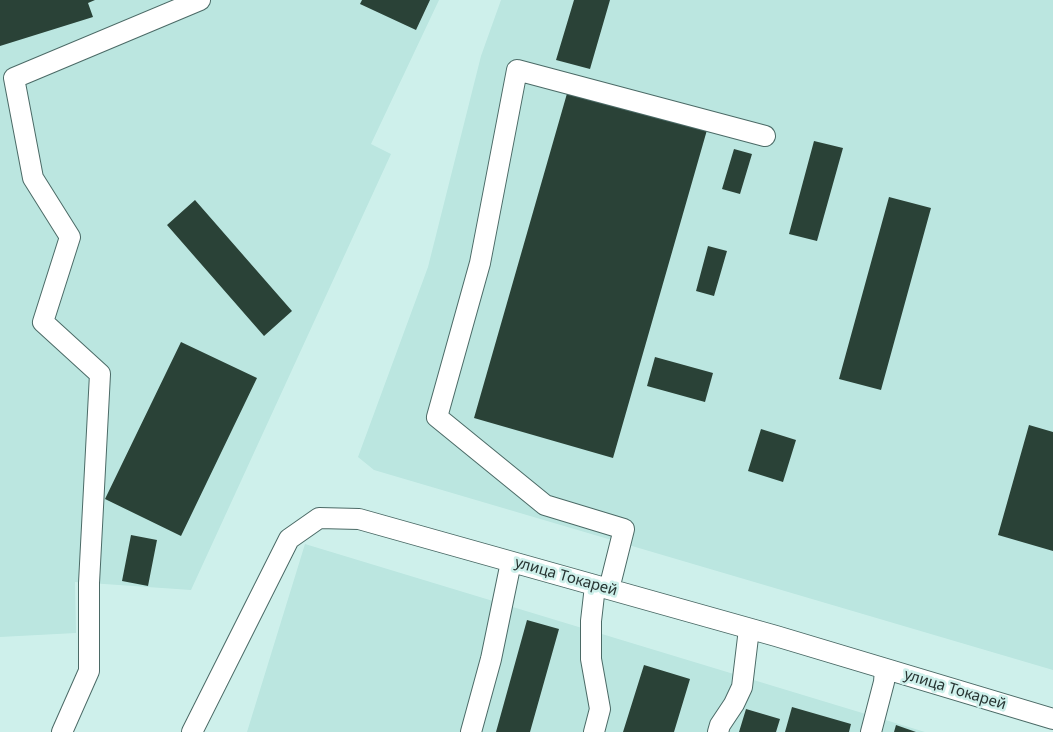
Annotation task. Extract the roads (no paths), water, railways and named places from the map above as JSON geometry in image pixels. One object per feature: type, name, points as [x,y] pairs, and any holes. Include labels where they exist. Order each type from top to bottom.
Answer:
[{"type":"street","points":[[62,732],[89,671],[89,583],[100,374],[42,322],[70,237],[33,178],[14,78],[200,0]]},
{"type":"street","points":[[594,732],[600,710],[591,659],[591,621],[624,529],[545,505],[437,417],[480,263],[517,70],[765,136]]},
{"type":"street","name":"улица Токарей","points":[[192,732],[289,539],[319,518],[359,519],[749,629],[1053,719]]},
{"type":"street","points":[[472,732],[491,658],[511,562]]},
{"type":"street","points":[[718,732],[720,725],[734,704],[742,687],[749,629]]},
{"type":"street","points":[[871,732],[884,682],[885,669]]}]
